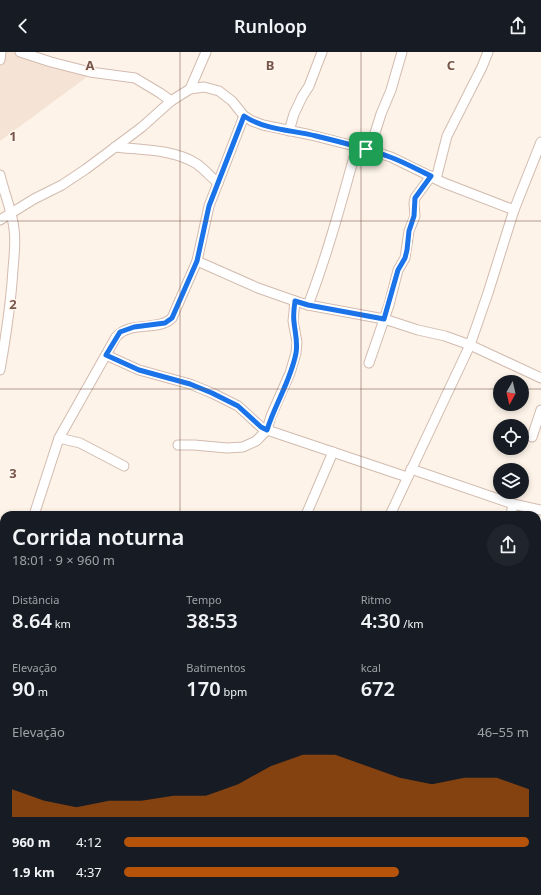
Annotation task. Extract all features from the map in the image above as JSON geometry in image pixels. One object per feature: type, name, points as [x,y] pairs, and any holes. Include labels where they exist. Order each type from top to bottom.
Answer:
[{"type":"street","points":[[0,60],[1,52]]},
{"type":"street","points":[[20,52],[90,72],[135,78],[171,101]]},
{"type":"street","points":[[190,89],[206,52]]},
{"type":"street","points":[[289,131],[294,114],[302,96],[310,86],[322,52]]},
{"type":"street","points":[[308,305],[319,277],[336,220],[361,148],[375,133],[391,90],[402,52]]},
{"type":"street","points":[[370,363],[398,270],[405,258],[409,231],[414,216],[415,198],[434,178],[447,136],[488,52]]},
{"type":"street","points":[[0,220],[34,199],[62,185],[115,147],[171,101],[190,89],[204,87],[219,91],[232,101],[244,116],[252,121],[391,157],[434,178],[514,210]]},
{"type":"street","points":[[35,511],[59,438],[120,332],[134,327],[165,323],[172,318],[197,261],[209,206],[244,116]]},
{"type":"street","points":[[392,511],[470,344],[514,210],[539,159],[541,142]]},
{"type":"street","points":[[115,147],[182,157],[196,164],[218,183]]},
{"type":"street","points":[[0,175],[11,212],[14,229],[12,279],[6,334],[0,370]]},
{"type":"street","points":[[197,261],[258,288],[308,305],[384,319],[470,344],[541,378]]},
{"type":"street","points":[[178,445],[227,448],[243,447],[256,441],[267,430],[290,374],[296,353],[297,342],[293,321],[295,301]]},
{"type":"street","points":[[106,355],[139,370],[190,384],[212,393],[238,406],[261,427],[267,430],[333,452],[513,504],[541,510]]},
{"type":"street","points":[[532,437],[541,410]]},
{"type":"street","points":[[59,438],[80,443],[124,466]]},
{"type":"street","points":[[308,511],[333,452]]},
{"type":"street","points":[[512,511],[513,504]]},
{"type":"shaded area","points":[[0,52],[36,52],[95,71],[0,141]]},
{"type":"route","points":[[244,116],[263,125],[366,149],[391,157],[431,176],[415,198],[415,210],[409,231],[407,250],[405,258],[398,270],[389,305],[384,319],[308,305],[295,301],[293,321],[297,342],[296,353],[290,374],[267,430],[261,427],[238,406],[212,393],[190,384],[139,370],[106,355],[120,332],[134,327],[165,323],[172,318],[179,306],[197,261],[209,206],[244,116]]}]
